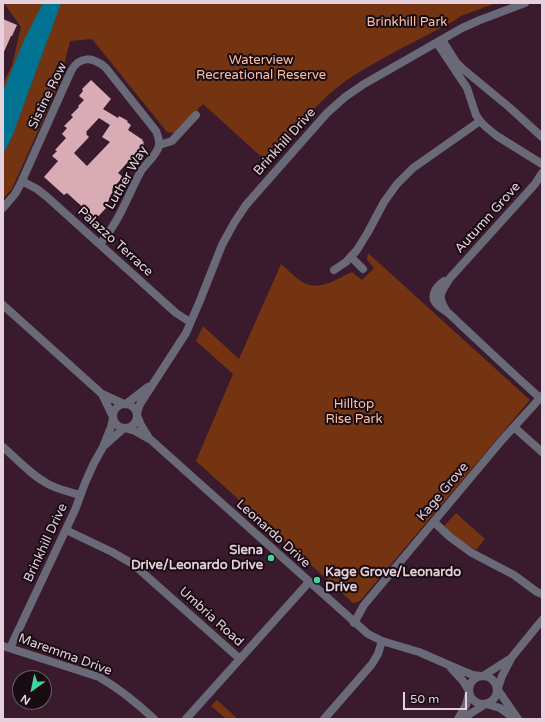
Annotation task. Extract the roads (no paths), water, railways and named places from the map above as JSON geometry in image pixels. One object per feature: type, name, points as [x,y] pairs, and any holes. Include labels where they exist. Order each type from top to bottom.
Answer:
[{"type":"street","name":"Brinkhill Drive","points":[[137,414],[140,404],[186,332],[199,304],[222,245],[238,218],[260,189],[327,113],[345,97],[364,84],[462,28],[525,3]]},
{"type":"street","points":[[439,41],[463,69],[509,107],[542,137]]},
{"type":"street","points":[[439,41],[467,88],[476,116],[480,121],[497,136],[542,164]]},
{"type":"street","name":"Sistine Row","points":[[3,208],[15,194],[22,180],[71,71],[82,61],[87,59],[94,60],[106,68],[156,131],[159,137],[159,144]]},
{"type":"street","points":[[467,88],[476,80]]},
{"type":"street","name":"Luther Way","points":[[100,244],[113,226],[141,172],[154,155],[159,144],[172,141],[196,115]]},
{"type":"street","points":[[334,270],[351,257],[357,250],[384,202],[397,184],[413,168],[480,121]]},
{"type":"street","name":"Autumn Grove","points":[[541,397],[439,306],[434,301],[433,297],[441,284],[450,278],[535,184],[542,173]]},
{"type":"street","name":"Palazzo Terrace","points":[[22,180],[37,189],[176,313],[190,322]]},
{"type":"street","points":[[351,257],[363,269]]},
{"type":"street","points":[[3,305],[102,394],[133,407],[137,414],[135,422],[129,427],[125,428],[117,425],[102,394]]},
{"type":"street","name":"Brinkhill Drive","points":[[125,404],[152,385]]},
{"type":"street","name":"Kage Grove","points":[[351,620],[541,397]]},
{"type":"street","points":[[113,418],[113,413],[117,406],[120,404],[125,404]]},
{"type":"street","name":"Leonardo Drive","points":[[137,414],[141,425],[151,440]]},
{"type":"street","name":"Brinkhill Drive","points":[[7,647],[66,530],[91,469],[103,447],[113,418]]},
{"type":"street","points":[[514,427],[542,452]]},
{"type":"street","name":"Brinkhill Drive","points":[[103,447],[125,428]]},
{"type":"street","name":"Leonardo Drive","points":[[125,428],[135,431],[151,440],[368,634],[382,641],[419,652],[473,675],[482,676]]},
{"type":"street","points":[[3,447],[43,481],[60,489],[80,495]]},
{"type":"street","points":[[434,522],[472,553],[514,575],[540,593],[542,599]]},
{"type":"street","name":"Umbria Road","points":[[66,530],[133,564],[240,659]]},
{"type":"street","points":[[186,719],[309,582]]},
{"type":"street","points":[[462,719],[496,698],[502,676],[512,657],[542,620]]},
{"type":"street","points":[[324,719],[372,664],[378,654],[382,641]]},
{"type":"street","name":"Maremma Drive","points":[[7,647],[99,677],[125,694],[154,719]]},
{"type":"street","points":[[458,719],[466,705],[471,683],[477,677],[482,676],[512,657]]},
{"type":"street","name":"Leonardo Drive","points":[[450,666],[463,681],[469,692]]},
{"type":"street","points":[[482,676],[487,676],[494,681],[517,719]]},
{"type":"street","points":[[469,692],[476,703],[500,708],[517,719]]},
{"type":"water","points":[[43,3],[61,3],[12,137],[3,154],[3,91],[25,38]]},
{"type":"place","name":"Siena Drive/Leonardo Drive","points":[[271,558]]},
{"type":"place","name":"Kage Grove/Leonardo Drive","points":[[317,580]]},
{"type":"park label","name":"Brinkhill Park","points":[[407,23]]},
{"type":"park label","name":"Waterview Recreational Reserve","points":[[261,68]]},
{"type":"park label","name":"Hilltop Rise Park","points":[[354,412]]}]
